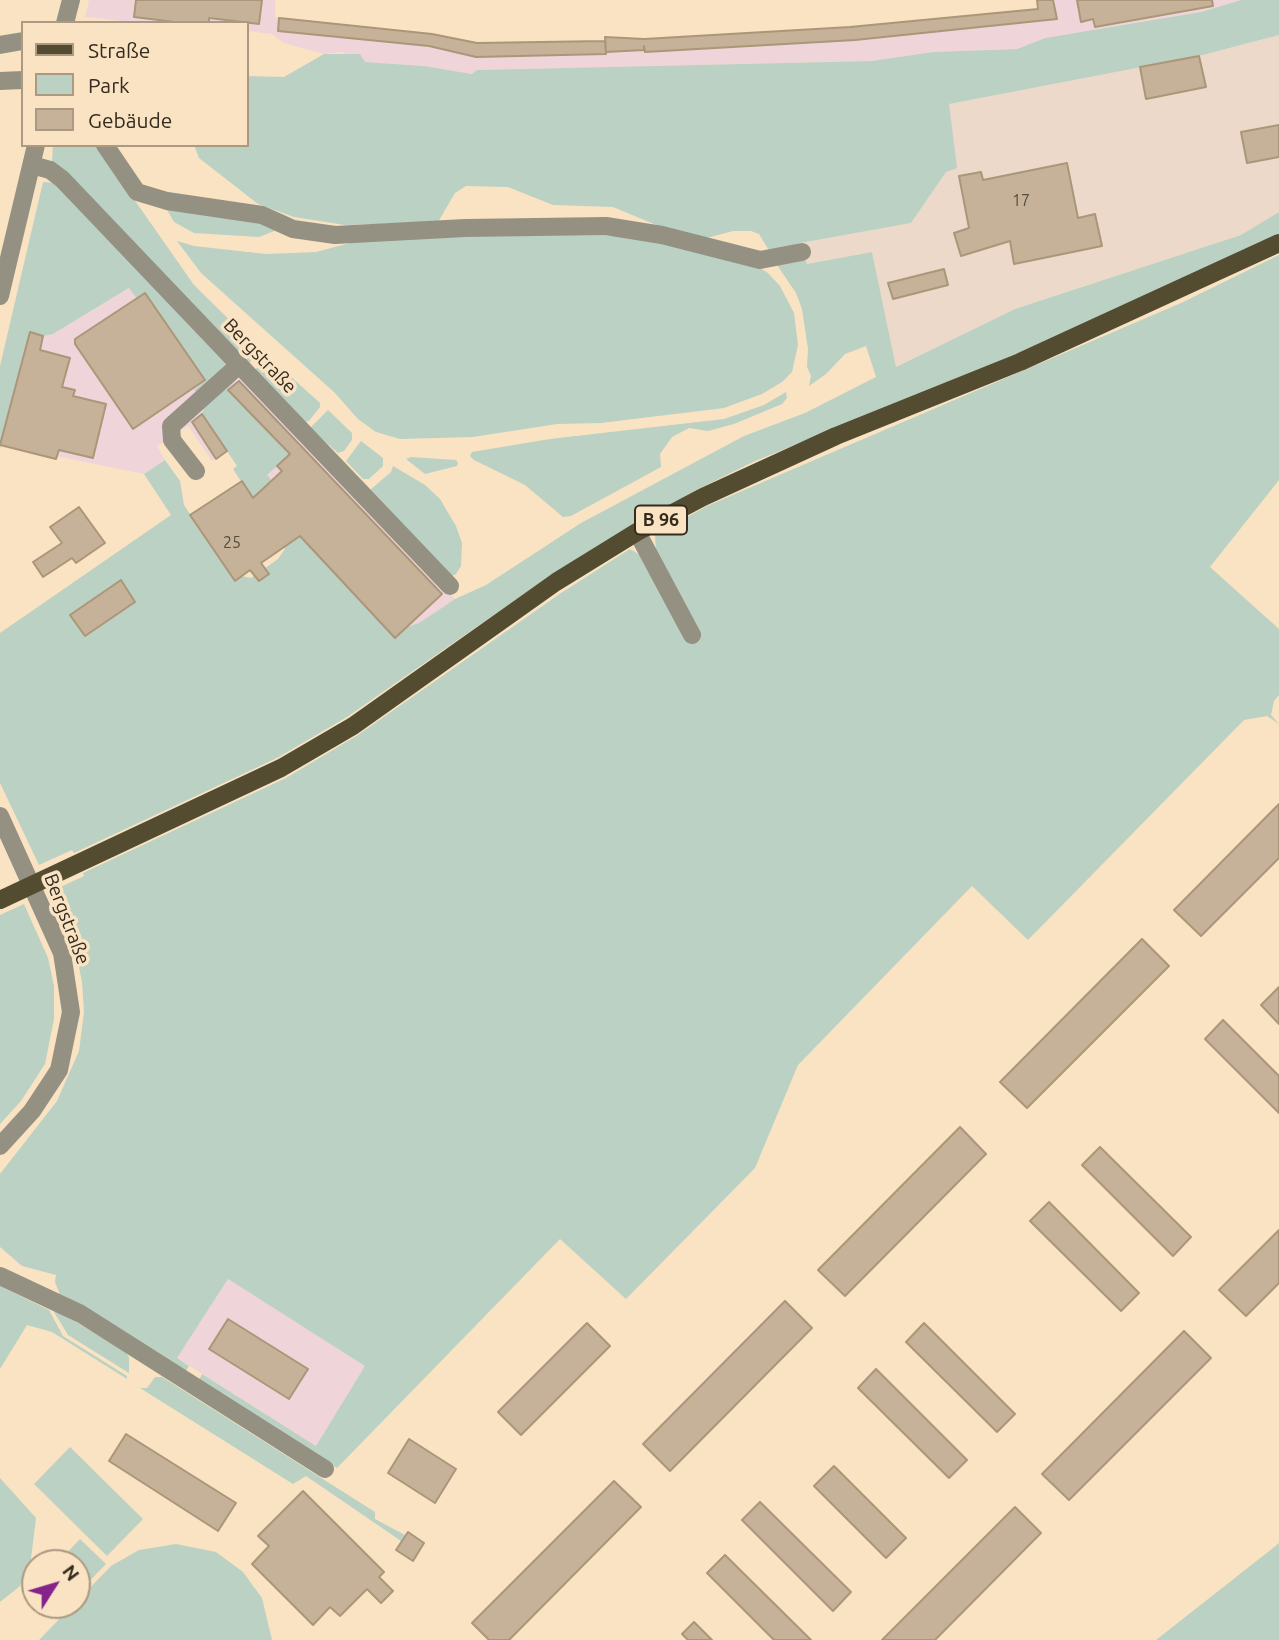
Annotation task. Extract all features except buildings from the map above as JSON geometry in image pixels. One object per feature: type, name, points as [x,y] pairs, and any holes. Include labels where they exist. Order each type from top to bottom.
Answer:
[{"type":"main road","name":"B 96","points":[[0,900],[281,768],[353,726],[556,582],[637,532],[757,471],[1020,362],[1279,243]]},
{"type":"street","points":[[66,21],[71,0]]},
{"type":"street","points":[[0,45],[21,41]]},
{"type":"street","points":[[0,81],[21,80]]},
{"type":"street","points":[[0,296],[36,147]]},
{"type":"street","points":[[106,147],[137,192],[167,201],[261,215],[293,229],[335,235],[465,228],[606,226],[662,235],[760,260],[802,252]]},
{"type":"street","name":"Bergstraße","points":[[32,165],[50,170],[62,179],[450,586]]},
{"type":"street","points":[[196,471],[172,440],[172,426],[239,365]]},
{"type":"street","points":[[637,532],[692,635]]},
{"type":"street","name":"Bergstraße","points":[[0,816],[62,953],[71,1012],[59,1070],[32,1111],[0,1146]]},
{"type":"street","points":[[0,1276],[81,1314],[326,1469]]},
{"type":"shaded area","points":[[89,0],[275,0],[275,17],[432,34],[477,43],[605,41],[605,37],[645,39],[841,28],[1038,9],[1037,0],[1241,0],[1201,12],[1045,38],[1017,49],[933,52],[872,61],[477,70],[473,74],[424,66],[365,62],[341,52],[324,54],[284,43],[272,34],[248,31],[248,21],[122,21],[85,17]]},
{"type":"shaded area","points":[[1279,35],[1279,212],[1241,235],[1015,309],[896,367],[872,252],[806,264],[800,243],[911,223],[946,172],[948,104],[1199,56]]},
{"type":"shaded area","points":[[130,288],[145,293],[205,381],[228,360],[455,599],[419,623],[407,627],[395,638],[260,492],[267,475],[287,457],[432,602],[226,389],[236,378],[202,413],[227,451],[212,461],[188,426],[157,446],[165,460],[144,474],[1,445],[30,333],[53,334]]},
{"type":"shaded area","points":[[228,1279],[366,1366],[316,1446],[177,1358]]},
{"type":"green space","points":[[1241,0],[1279,0],[1279,35],[1199,56],[949,104],[957,168],[946,172],[911,223],[800,243],[770,252],[759,234],[751,231],[733,231],[703,239],[673,232],[613,207],[553,205],[508,187],[466,186],[455,193],[438,222],[345,225],[294,217],[258,204],[199,158],[195,147],[248,147],[248,76],[284,77],[324,54],[360,54],[365,62],[424,66],[472,74],[477,70],[872,61],[933,52],[1017,49],[1045,38],[1201,12]]},
{"type":"green space","points":[[53,147],[97,147],[194,285],[261,351],[258,357],[247,364],[52,162]]},
{"type":"green space","points":[[43,182],[61,183],[228,360],[227,370],[197,392],[194,390],[205,381],[145,294],[137,299],[129,288],[53,334],[43,336],[30,333],[0,449],[0,366]]},
{"type":"green space","points":[[166,208],[262,220],[277,230],[259,237],[194,233],[174,222]]},
{"type":"green space","points":[[1279,212],[1279,234],[1016,354],[753,462],[698,489],[551,575],[347,717],[277,758],[74,853],[72,850],[39,865],[0,783],[0,633],[171,515],[144,474],[165,460],[180,481],[184,505],[234,580],[242,576],[251,578],[278,559],[285,549],[233,469],[237,466],[202,413],[207,403],[238,378],[227,389],[432,603],[287,457],[267,475],[272,481],[260,492],[395,638],[407,627],[419,623],[455,599],[486,585],[581,523],[744,436],[805,413],[876,377],[866,346],[845,354],[826,374],[809,386],[811,376],[807,367],[808,349],[802,309],[796,293],[777,265],[804,255],[807,264],[872,252],[896,367],[1015,309],[1241,235]]},
{"type":"green space","points":[[473,233],[633,236],[754,264],[768,273],[780,286],[794,313],[798,345],[792,372],[782,382],[762,394],[724,408],[601,423],[557,424],[473,437],[400,439],[376,432],[358,419],[334,392],[201,273],[177,241],[194,246],[266,254],[316,252],[354,242]]},
{"type":"green space","points":[[1279,255],[1279,480],[1210,567],[1279,629],[1279,695],[1274,701],[1271,715],[1279,724],[1267,716],[1244,720],[1028,940],[972,886],[798,1065],[755,1168],[626,1299],[560,1239],[337,1468],[199,1380],[202,1374],[316,1446],[365,1366],[228,1279],[177,1358],[189,1366],[186,1371],[60,1295],[55,1282],[56,1275],[22,1266],[0,1247],[0,1174],[57,1101],[79,1051],[84,1012],[82,982],[75,947],[50,892],[84,876],[83,873],[286,778],[358,735],[561,593],[630,549],[645,558],[656,551],[655,535],[707,506],[1181,303]]},
{"type":"green space","points":[[268,356],[320,403],[309,421],[304,422],[254,371]]},
{"type":"green space","points":[[786,392],[787,398],[782,404],[734,424],[708,431],[689,428],[672,437],[660,454],[661,467],[571,516],[563,517],[525,485],[470,456],[472,452],[550,439],[724,419],[764,405]]},
{"type":"green space","points":[[328,410],[352,433],[352,440],[344,451],[338,453],[310,428]]},
{"type":"green space","points":[[361,441],[383,458],[383,466],[369,479],[363,479],[346,461]]},
{"type":"green space","points":[[406,459],[456,460],[458,463],[457,466],[425,474]]},
{"type":"green space","points":[[393,466],[425,485],[440,499],[456,526],[462,543],[461,566],[456,574],[452,576],[370,490],[391,472]]},
{"type":"green space","points":[[24,904],[48,958],[54,986],[54,1019],[45,1064],[21,1101],[0,1124],[0,915]]},
{"type":"green space","points":[[0,1286],[49,1310],[63,1336],[127,1376],[127,1379],[52,1332],[27,1325],[0,1369]]},
{"type":"green space","points":[[56,1310],[125,1351],[129,1357],[129,1373],[68,1335],[54,1312]]},
{"type":"green space","points":[[155,1377],[162,1377],[375,1512],[375,1519],[405,1535],[401,1541],[306,1476],[293,1484],[140,1388],[147,1388]]},
{"type":"green space","points":[[70,1447],[143,1519],[107,1556],[34,1484]]},
{"type":"green space","points":[[0,1478],[36,1518],[32,1549],[21,1549],[21,1583],[0,1602]]},
{"type":"green space","points":[[80,1539],[90,1549],[70,1549]]},
{"type":"green space","points":[[1279,1543],[1279,1640],[1156,1640],[1273,1548]]},
{"type":"green space","points":[[176,1544],[216,1552],[243,1572],[262,1598],[272,1640],[39,1640],[59,1619],[91,1619],[91,1587],[111,1566],[139,1550]]},
{"type":"green space","points":[[91,1550],[106,1564],[91,1580]]}]
